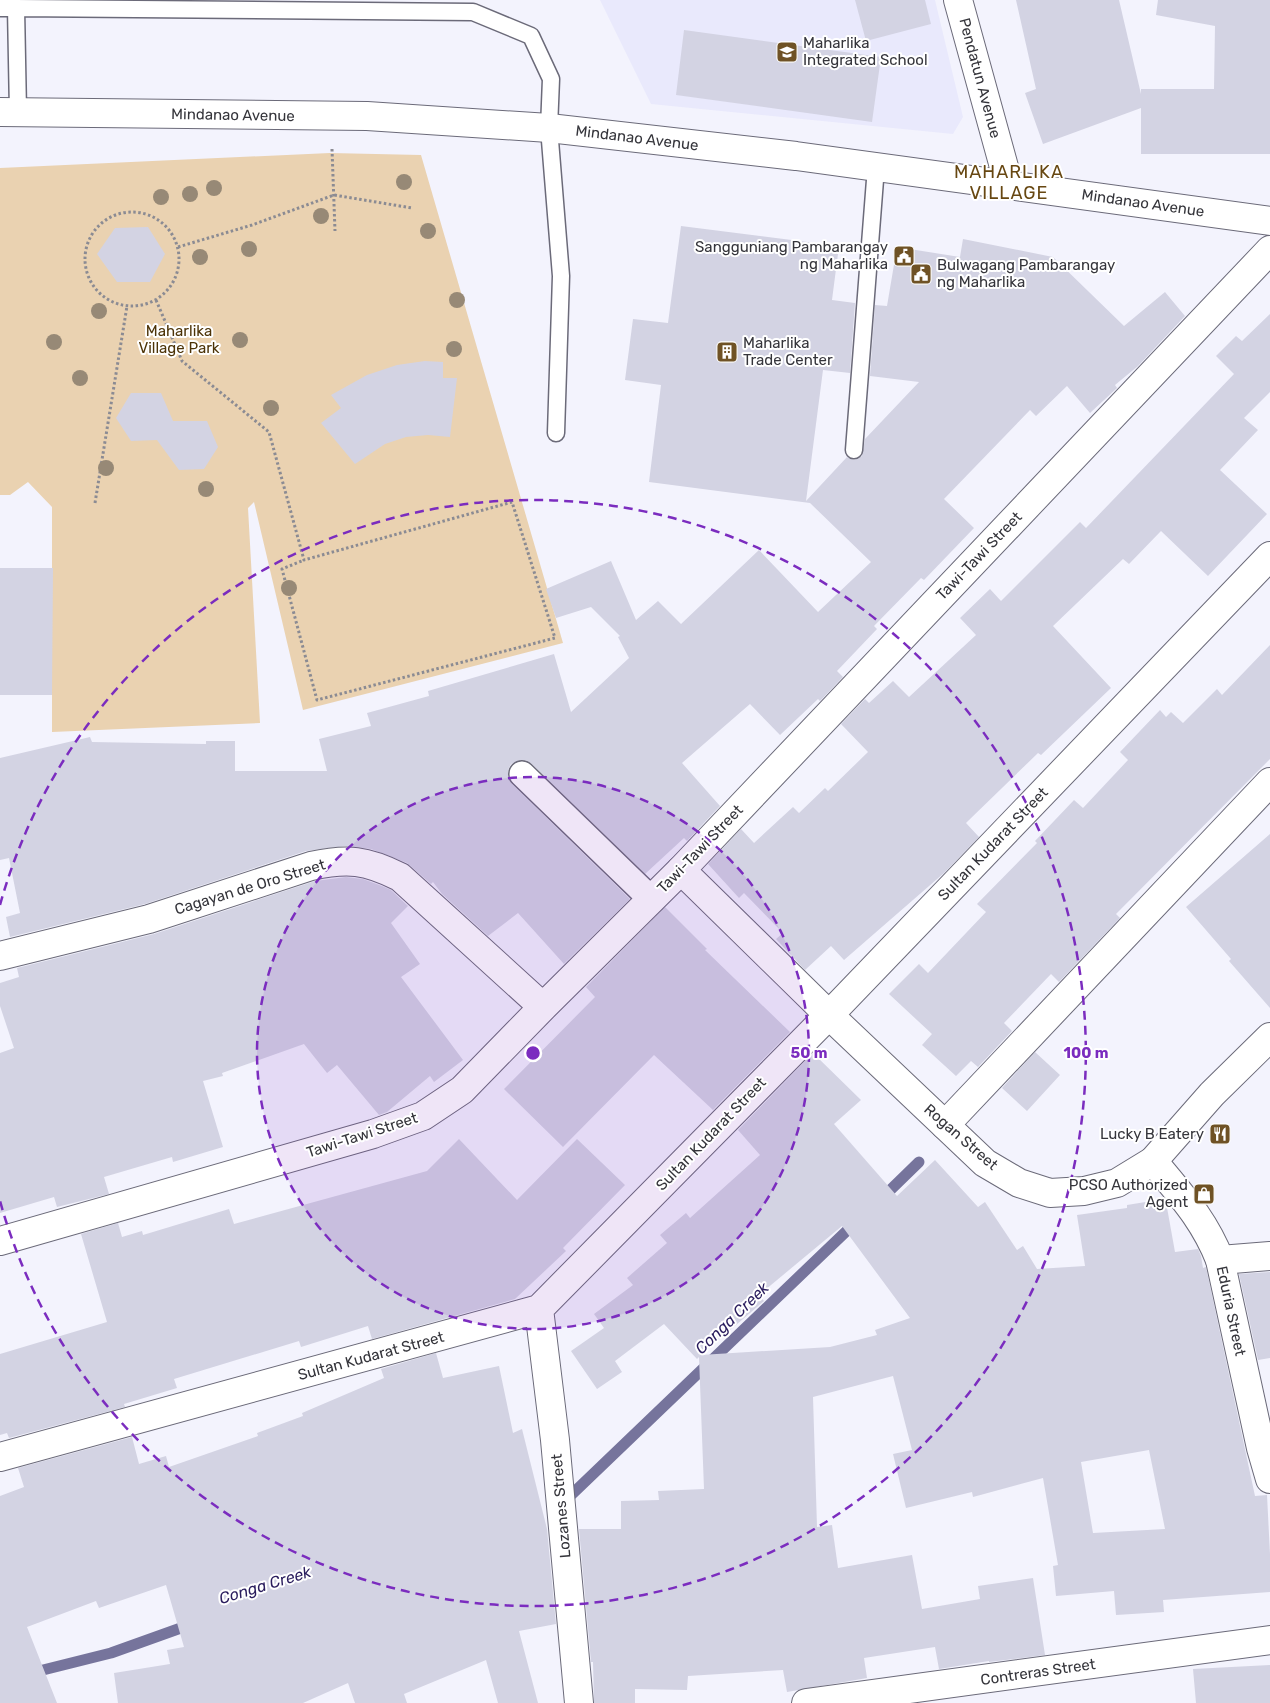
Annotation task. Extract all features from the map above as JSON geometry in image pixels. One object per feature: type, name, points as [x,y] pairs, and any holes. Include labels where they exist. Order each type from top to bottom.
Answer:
[{"type":"street","name":"Pendatun Avenue","points":[[958,0],[1009,185]]},
{"type":"street","name":"Mindanao Avenue","points":[[9,112],[330,116],[395,118],[549,128],[876,167],[1270,221]]},
{"type":"street","name":"Tawi-Tawi Street","points":[[0,1241],[373,1134],[424,1116],[462,1090],[681,870],[1270,250]]},
{"type":"street","name":"Sultan Kudarat Street","points":[[0,1457],[539,1309],[829,1015],[1270,556]]},
{"type":"street","points":[[522,774],[652,900]]},
{"type":"street","points":[[945,1125],[1270,782]]},
{"type":"street","name":"Cagayan de Oro Street","points":[[0,956],[149,919],[311,866],[334,861],[357,861],[380,867],[400,877],[543,1007]]},
{"type":"street","name":"Rogan Street","points":[[681,870],[829,1015],[985,1163],[1019,1183],[1050,1193],[1084,1191],[1117,1183],[1153,1161],[1212,1094],[1270,1037]]},
{"type":"street","name":"Eduria Street","points":[[1153,1161],[1198,1216],[1212,1239],[1220,1260],[1266,1447],[1270,1479]]},
{"type":"street","points":[[1220,1260],[1270,1256]]},
{"type":"street","name":"Lozanes Street","points":[[539,1309],[556,1450],[579,1703]]},
{"type":"street","name":"Contreras Street","points":[[806,1703],[1270,1640]]},
{"type":"lane","points":[[9,112],[8,8],[474,12],[531,36],[551,79],[549,128],[560,276],[556,433]]},
{"type":"lane","points":[[854,450],[876,167]]},
{"type":"path","points":[[330,116],[335,231]]},
{"type":"path","points":[[178,247],[252,225],[334,195],[412,208]]},
{"type":"path","points":[[129,211],[146,213],[160,220],[171,232],[178,247],[179,262],[176,277],[168,290],[156,300],[142,305],[127,306],[112,302],[99,294],[90,282],[84,268],[84,251],[89,236],[99,223],[114,214],[129,211]]},
{"type":"path","points":[[156,300],[182,361],[269,432],[304,560]]},
{"type":"path","points":[[95,503],[127,306]]},
{"type":"path","points":[[512,502],[555,638],[317,700],[282,569],[304,560],[512,502]]},
{"type":"shaded area","name":"Maharlika Integrated School","points":[[600,0],[935,0],[963,117],[953,134],[651,104]]},
{"type":"green space","name":"Maharlika Village Park","points":[[330,153],[421,155],[563,643],[303,710],[254,502],[248,508],[260,723],[52,732],[52,507],[28,482],[10,495],[0,495],[0,168]]},
{"type":"building","points":[[855,0],[925,0],[931,24],[866,41]]},
{"type":"building","points":[[1016,0],[1119,0],[1141,94],[1141,89],[1214,89],[1215,26],[1156,15],[1158,0],[1270,0],[1270,154],[1141,154],[1141,108],[1043,144],[1025,93],[1036,89]]},
{"type":"building","points":[[684,30],[881,57],[872,122],[676,95]]},
{"type":"building","points":[[681,226],[839,246],[832,300],[855,303],[850,373],[823,370],[806,501],[847,457],[854,460],[862,456],[865,439],[919,382],[870,376],[875,305],[887,306],[897,247],[960,257],[963,239],[1053,257],[1124,326],[1165,292],[1185,316],[1138,366],[1115,385],[1117,388],[1090,413],[1067,386],[1036,416],[1030,410],[944,499],[974,528],[924,580],[921,578],[874,626],[877,629],[837,671],[843,677],[820,701],[818,699],[780,735],[750,704],[682,763],[720,806],[687,841],[684,838],[645,874],[532,764],[526,760],[519,760],[511,764],[508,770],[508,777],[512,784],[630,899],[564,964],[518,913],[488,936],[442,894],[433,882],[431,884],[407,863],[371,849],[347,846],[306,851],[145,904],[10,937],[6,917],[20,913],[9,858],[0,860],[0,758],[90,737],[92,742],[206,744],[206,741],[235,741],[235,771],[327,771],[319,739],[371,726],[367,713],[429,696],[428,691],[554,654],[571,712],[629,658],[618,637],[620,636],[591,607],[556,618],[546,589],[611,561],[636,620],[658,601],[681,624],[759,550],[818,612],[871,562],[810,503],[649,482],[661,385],[625,380],[633,319],[668,323]]},
{"type":"building","points":[[148,227],[165,254],[150,282],[117,282],[97,254],[115,228]]},
{"type":"building","points":[[1270,314],[1270,392],[1244,418],[1258,430],[1220,470],[1267,514],[1208,576],[1161,531],[1129,564],[1123,559],[1053,626],[1111,688],[1041,755],[1038,753],[966,823],[979,837],[944,873],[844,960],[831,946],[805,970],[776,939],[783,933],[744,893],[739,898],[708,864],[741,829],[754,843],[793,807],[799,813],[825,788],[828,791],[868,752],[841,724],[865,699],[869,703],[893,681],[909,697],[976,635],[960,618],[990,589],[1001,601],[1080,522],[1086,528],[1234,374],[1216,356],[1236,336],[1242,341]]},
{"type":"building","points":[[425,361],[443,362],[443,378],[457,378],[450,437],[428,435],[406,437],[385,444],[355,464],[321,423],[341,408],[331,395],[367,375],[397,365]]},
{"type":"building","points":[[131,393],[161,393],[173,421],[207,421],[218,447],[204,469],[179,470],[157,440],[131,441],[116,418]]},
{"type":"building","points":[[0,568],[53,568],[52,695],[0,695]]},
{"type":"building","points":[[1270,645],[1270,759],[1116,914],[1120,918],[1059,982],[1051,974],[1004,1023],[1012,1031],[978,1067],[971,1061],[956,1076],[922,1045],[932,1034],[889,994],[919,964],[928,973],[986,912],[977,904],[1037,843],[1035,841],[1074,800],[1083,808],[1128,760],[1120,752],[1160,710],[1166,717],[1171,712],[1183,723],[1217,689],[1222,695]]},
{"type":"building","points":[[1270,834],[1270,1008],[1186,907]]},
{"type":"building","points":[[346,877],[363,879],[391,890],[408,906],[391,923],[420,964],[401,977],[463,1060],[434,1082],[430,1076],[387,1112],[379,1115],[337,1065],[327,1073],[304,1044],[222,1073],[223,1076],[203,1081],[223,1147],[173,1162],[172,1157],[104,1177],[109,1194],[57,1207],[54,1197],[0,1213],[0,1053],[14,1048],[0,1006],[0,983],[19,977],[17,968],[154,934],[315,881]]},
{"type":"building","points":[[665,907],[707,949],[705,950],[790,1032],[713,1110],[654,1055],[563,1147],[504,1089],[595,997],[586,987]]},
{"type":"building","points":[[1035,1052],[1060,1075],[1027,1111],[1002,1088]]},
{"type":"building","points":[[813,1053],[861,1100],[834,1124],[897,1196],[935,1160],[978,1207],[985,1202],[1017,1250],[1023,1246],[1037,1269],[1085,1266],[1077,1215],[1127,1208],[1127,1205],[1164,1199],[1175,1252],[1198,1249],[1203,1268],[1206,1267],[1255,1496],[1267,1495],[1270,1592],[1163,1600],[1164,1612],[1116,1615],[1114,1591],[1056,1596],[1053,1566],[1058,1565],[1043,1478],[973,1497],[972,1492],[906,1508],[893,1454],[912,1450],[893,1376],[813,1397],[817,1527],[832,1525],[838,1568],[912,1555],[922,1609],[980,1599],[978,1586],[1033,1578],[1045,1655],[939,1669],[935,1647],[864,1658],[867,1678],[787,1692],[783,1670],[688,1676],[687,1690],[635,1689],[635,1703],[594,1703],[593,1662],[591,1662],[579,1529],[621,1529],[621,1501],[659,1500],[658,1491],[704,1489],[699,1357],[697,1359],[664,1324],[615,1361],[622,1372],[597,1389],[571,1351],[604,1328],[594,1314],[633,1285],[627,1278],[667,1243],[660,1235],[686,1213],[690,1218],[760,1155],[738,1130]],"holes":[[[842,1226],[910,1318],[875,1330],[877,1335],[830,1347],[701,1355],[764,1301],[759,1295]],[[1149,1450],[1165,1529],[1093,1533],[1081,1462]]]},
{"type":"building","points":[[459,1139],[517,1200],[577,1139],[625,1185],[563,1248],[566,1251],[515,1299],[372,1339],[368,1326],[301,1347],[299,1341],[174,1379],[177,1388],[124,1404],[125,1407],[9,1438],[7,1433],[0,1435],[0,1354],[107,1322],[81,1234],[118,1223],[122,1237],[142,1231],[143,1235],[229,1209],[234,1224],[427,1171]]},
{"type":"building","points":[[1270,1272],[1270,1358],[1258,1360],[1239,1274]]},
{"type":"building","points":[[436,1353],[443,1378],[499,1366],[513,1433],[522,1429],[547,1529],[556,1624],[519,1631],[538,1703],[498,1703],[486,1660],[404,1694],[407,1703],[355,1703],[348,1683],[303,1703],[118,1703],[114,1673],[170,1664],[167,1650],[184,1647],[166,1585],[99,1608],[96,1601],[27,1627],[57,1703],[0,1703],[0,1496],[24,1487],[18,1468],[132,1437],[139,1464],[166,1456],[169,1467],[258,1436],[257,1433],[303,1416],[302,1413],[384,1378],[381,1369]]},
{"type":"building","points":[[1270,1665],[1270,1703],[1196,1703],[1193,1669]]},
{"type":"waterway","name":"Conga Creek","points":[[880,1200],[919,1162]]},
{"type":"waterway","name":"Conga Creek","points":[[568,1498],[857,1221]]},
{"type":"waterway","name":"Conga Creek","points":[[31,1673],[111,1653],[192,1624]]},
{"type":"place","name":"Maharlika Integrated School","points":[[787,52]]},
{"type":"place","name":"Sangguniang Pambarangay ng Maharlika","points":[[904,256]]},
{"type":"place","name":"Bulwagang Pambarangay ng Maharlika","points":[[921,274]]},
{"type":"place","name":"Maharlika Trade Center","points":[[727,352]]},
{"type":"place","name":"Lucky B Eatery","points":[[1220,1134]]},
{"type":"place","name":"PCSO Authorized Agent","points":[[1204,1194]]},
{"type":"district","name":"MAHARLIKA VILLAGE","points":[[1009,182]]}]
